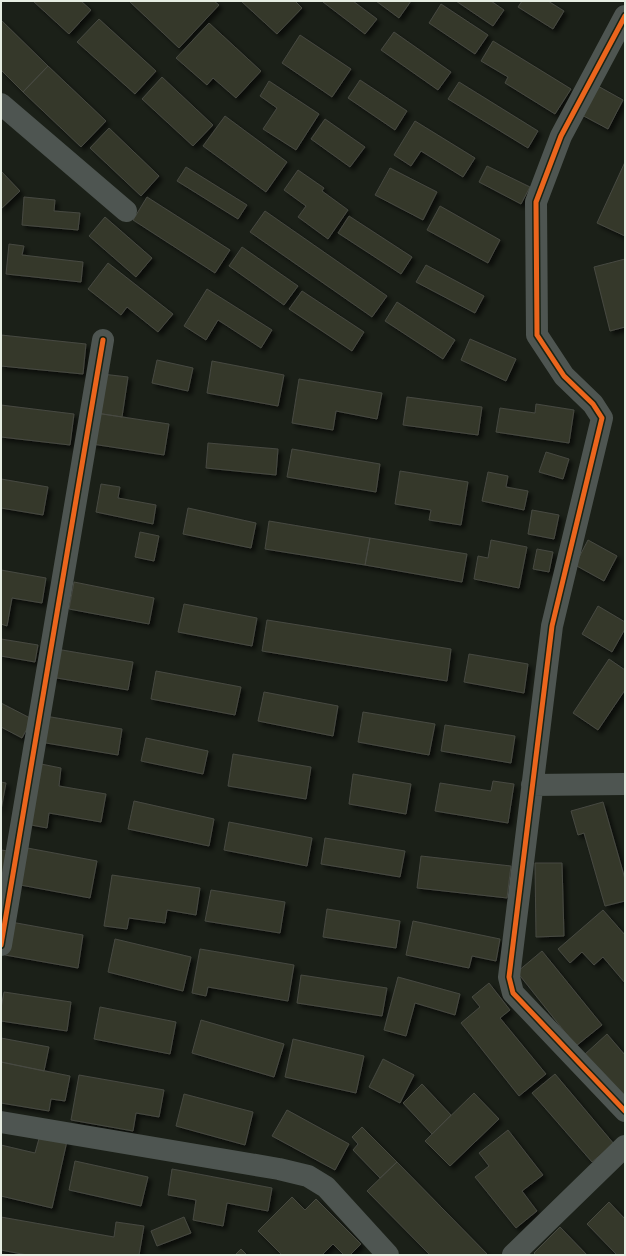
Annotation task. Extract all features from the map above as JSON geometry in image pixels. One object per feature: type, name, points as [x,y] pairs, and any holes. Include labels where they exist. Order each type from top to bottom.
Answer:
[{"type":"street","points":[[625,16],[561,136],[536,202],[537,335],[564,376],[593,404],[602,418],[552,626],[509,977],[513,993],[625,1111]]},
{"type":"street","points":[[1,104],[126,211]]},
{"type":"street","points":[[1,945],[103,340]]},
{"type":"street","points":[[532,785],[625,784]]},
{"type":"street","points":[[1,1122],[279,1169],[308,1176],[326,1187],[388,1255]]},
{"type":"street","points":[[513,1255],[625,1146]]},
{"type":"building","points":[[33,1],[81,1],[91,10],[69,34]]},
{"type":"building","points":[[129,1],[214,1],[219,5],[179,48]]},
{"type":"building","points":[[241,1],[295,1],[302,8],[277,34]]},
{"type":"building","points":[[353,1],[377,19],[365,34],[323,2]]},
{"type":"building","points":[[376,1],[411,1],[399,18]]},
{"type":"building","points":[[456,1],[491,1],[504,10],[493,26]]},
{"type":"building","points":[[522,1],[548,1],[564,11],[553,29],[518,7]]},
{"type":"building","points":[[441,4],[488,35],[475,54],[429,23]]},
{"type":"building","points":[[99,19],[156,71],[135,94],[77,42]]},
{"type":"building","points":[[1,20],[48,66],[23,92],[1,70]]},
{"type":"building","points":[[209,23],[261,71],[236,98],[213,78],[207,85],[176,58]]},
{"type":"building","points":[[394,32],[451,72],[438,90],[381,50]]},
{"type":"building","points":[[300,35],[351,69],[332,97],[282,63]]},
{"type":"building","points":[[493,41],[571,89],[555,114],[505,83],[508,77],[481,61]]},
{"type":"building","points":[[48,66],[106,121],[81,147],[23,92]]},
{"type":"building","points":[[162,77],[213,125],[193,146],[142,99]]},
{"type":"building","points":[[360,80],[407,111],[395,130],[348,98]]},
{"type":"building","points":[[269,81],[319,114],[296,150],[263,129],[277,108],[260,96]]},
{"type":"building","points":[[459,82],[538,131],[528,148],[448,99]]},
{"type":"building","points":[[596,85],[623,100],[608,129],[580,114]]},
{"type":"building","points":[[225,116],[287,162],[266,192],[203,146]]},
{"type":"building","points":[[325,119],[365,147],[350,167],[311,139]]},
{"type":"building","points":[[415,121],[475,158],[463,177],[421,151],[411,166],[394,155]]},
{"type":"building","points":[[109,128],[159,176],[141,196],[90,148]]},
{"type":"building","points":[[625,162],[625,236],[597,223]]},
{"type":"building","points":[[487,166],[530,187],[521,204],[479,182]]},
{"type":"building","points":[[186,167],[247,205],[238,219],[177,181]]},
{"type":"building","points":[[390,168],[437,192],[423,220],[375,195]]},
{"type":"building","points":[[298,170],[324,188],[322,191],[348,210],[328,239],[298,217],[306,206],[284,190]]},
{"type":"building","points":[[1,171],[20,191],[1,209]]},
{"type":"building","points":[[24,197],[55,200],[54,211],[80,213],[78,230],[22,225]]},
{"type":"building","points":[[147,197],[230,250],[215,273],[133,220]]},
{"type":"building","points":[[440,206],[500,240],[488,263],[427,230]]},
{"type":"building","points":[[265,211],[387,296],[372,317],[250,232]]},
{"type":"building","points":[[349,216],[412,257],[401,274],[338,233]]},
{"type":"building","points":[[105,217],[152,258],[136,277],[89,236]]},
{"type":"building","points":[[9,244],[24,246],[22,255],[83,262],[81,282],[6,274]]},
{"type":"building","points":[[242,247],[298,286],[284,305],[229,266]]},
{"type":"building","points":[[625,259],[625,327],[610,331],[594,267]]},
{"type":"building","points":[[108,263],[173,314],[158,332],[127,307],[121,315],[88,289]]},
{"type":"building","points":[[426,265],[484,296],[475,313],[416,282]]},
{"type":"building","points":[[207,289],[272,330],[261,348],[218,320],[206,340],[184,326]]},
{"type":"building","points":[[302,291],[364,332],[352,351],[289,309]]},
{"type":"building","points":[[397,302],[455,340],[443,359],[385,321]]},
{"type":"building","points":[[1,335],[86,344],[83,374],[1,366]]},
{"type":"building","points":[[470,339],[516,359],[506,381],[461,360]]},
{"type":"building","points":[[157,360],[193,368],[188,391],[152,383]]},
{"type":"building","points":[[212,361],[284,375],[278,406],[207,393]]},
{"type":"building","points":[[102,374],[128,377],[122,417],[96,413]]},
{"type":"building","points":[[299,379],[382,393],[377,419],[336,411],[333,430],[292,423]]},
{"type":"building","points":[[407,397],[482,407],[478,435],[403,425]]},
{"type":"building","points":[[536,404],[574,410],[569,443],[496,432],[500,408],[535,413]]},
{"type":"building","points":[[1,405],[74,414],[70,445],[1,437]]},
{"type":"building","points":[[96,413],[169,424],[164,455],[92,444]]},
{"type":"building","points":[[208,443],[278,449],[276,475],[206,468]]},
{"type":"building","points":[[292,449],[380,464],[376,492],[287,477]]},
{"type":"building","points":[[546,452],[569,459],[563,479],[539,472]]},
{"type":"building","points":[[400,471],[468,482],[461,525],[429,520],[431,510],[395,504]]},
{"type":"building","points":[[488,472],[508,476],[506,487],[528,491],[524,510],[482,501]]},
{"type":"building","points":[[1,479],[48,487],[43,515],[1,508]]},
{"type":"building","points":[[101,484],[120,487],[118,498],[156,505],[153,524],[96,512]]},
{"type":"building","points":[[188,508],[256,523],[251,548],[183,534]]},
{"type":"building","points":[[532,510],[559,515],[554,539],[528,534]]},
{"type":"building","points":[[269,521],[370,538],[365,565],[265,549]]},
{"type":"building","points":[[140,532],[159,536],[154,561],[135,557]]},
{"type":"building","points":[[370,538],[467,554],[462,582],[365,565]]},
{"type":"building","points":[[491,540],[527,547],[519,588],[474,579],[478,556],[488,558]]},
{"type":"building","points":[[588,540],[617,556],[604,581],[575,565]]},
{"type":"building","points":[[537,549],[553,552],[549,572],[533,569]]},
{"type":"building","points":[[1,570],[46,578],[42,603],[12,598],[7,626],[1,624]]},
{"type":"building","points":[[74,582],[154,598],[149,624],[69,609]]},
{"type":"building","points":[[184,604],[257,618],[252,646],[178,632]]},
{"type":"building","points":[[598,606],[625,622],[625,629],[612,652],[582,634]]},
{"type":"building","points":[[267,620],[451,649],[447,681],[262,651]]},
{"type":"building","points":[[1,639],[38,645],[35,662],[1,656]]},
{"type":"building","points":[[56,649],[133,662],[128,690],[51,677]]},
{"type":"building","points":[[469,654],[528,664],[524,693],[464,682]]},
{"type":"building","points":[[609,659],[625,670],[625,690],[598,730],[573,713]]},
{"type":"building","points":[[156,671],[241,687],[235,715],[151,699]]},
{"type":"building","points":[[264,692],[338,706],[333,736],[258,721]]},
{"type":"building","points":[[1,703],[32,719],[22,738],[1,727]]},
{"type":"building","points":[[363,712],[435,724],[429,755],[358,742]]},
{"type":"building","points":[[45,716],[122,729],[118,755],[40,742]]},
{"type":"building","points":[[445,725],[515,736],[511,763],[441,751]]},
{"type":"building","points":[[146,738],[208,751],[203,774],[141,761]]},
{"type":"building","points":[[233,754],[311,767],[306,799],[228,786]]},
{"type":"building","points":[[36,763],[61,768],[59,786],[106,794],[101,822],[49,813],[47,828],[26,824]]},
{"type":"building","points":[[353,774],[411,784],[406,814],[349,804]]},
{"type":"building","points":[[493,781],[514,784],[508,823],[435,811],[440,783],[491,791]]},
{"type":"building","points":[[1,782],[6,783],[1,810]]},
{"type":"building","points":[[134,801],[214,819],[209,846],[128,829]]},
{"type":"building","points":[[603,802],[625,879],[625,901],[605,906],[584,833],[578,835],[571,811]]},
{"type":"building","points":[[229,822],[312,838],[307,866],[224,850]]},
{"type":"building","points":[[325,838],[405,851],[400,877],[321,864]]},
{"type":"building","points":[[22,847],[97,861],[90,898],[15,884]]},
{"type":"building","points":[[1,850],[8,851],[1,892]]},
{"type":"building","points":[[421,856],[511,866],[507,898],[417,888]]},
{"type":"building","points":[[535,863],[562,863],[564,936],[536,937]]},
{"type":"building","points":[[112,875],[200,888],[196,915],[167,910],[165,923],[129,918],[127,929],[104,926]]},
{"type":"building","points":[[211,890],[285,902],[280,933],[205,921]]},
{"type":"building","points":[[327,909],[400,921],[396,948],[323,937]]},
{"type":"building","points":[[603,910],[625,935],[625,983],[603,957],[594,965],[582,952],[570,963],[558,949]]},
{"type":"building","points":[[413,921],[500,939],[496,961],[472,956],[469,968],[406,955]]},
{"type":"building","points":[[11,922],[83,935],[78,968],[5,955]]},
{"type":"building","points":[[115,939],[191,957],[183,991],[108,972]]},
{"type":"building","points":[[200,949],[294,965],[288,1001],[208,987],[206,996],[192,993]]},
{"type":"building","points":[[542,951],[602,1025],[576,1046],[517,972]]},
{"type":"building","points":[[301,975],[387,988],[382,1016],[297,1003]]},
{"type":"building","points":[[398,977],[460,994],[455,1015],[415,1003],[406,1036],[384,1030]]},
{"type":"building","points":[[489,983],[510,1010],[500,1018],[546,1074],[519,1096],[461,1023],[480,1007],[472,997]]},
{"type":"building","points":[[4,992],[71,1002],[67,1031],[1,1021],[1,1008]]},
{"type":"building","points":[[100,1007],[176,1022],[170,1054],[94,1039]]},
{"type":"building","points":[[201,1020],[284,1044],[274,1077],[192,1053]]},
{"type":"building","points":[[607,1034],[625,1055],[625,1101],[584,1055]]},
{"type":"building","points":[[1,1038],[49,1047],[44,1071],[1,1062]]},
{"type":"building","points":[[293,1039],[364,1056],[356,1093],[285,1077]]},
{"type":"building","points":[[383,1059],[414,1075],[400,1103],[369,1087]]},
{"type":"building","points":[[1,1062],[70,1076],[65,1101],[51,1099],[49,1111],[1,1103]]},
{"type":"building","points":[[555,1074],[614,1144],[592,1162],[532,1093]]},
{"type":"building","points":[[79,1075],[164,1090],[159,1117],[136,1113],[133,1131],[71,1120]]},
{"type":"building","points":[[422,1084],[451,1115],[432,1134],[403,1103]]},
{"type":"building","points":[[474,1093],[499,1119],[450,1166],[425,1141]]},
{"type":"building","points":[[184,1094],[253,1112],[245,1145],[176,1126]]},
{"type":"building","points":[[287,1110],[349,1144],[335,1170],[272,1136]]},
{"type":"building","points":[[362,1127],[397,1162],[380,1178],[353,1150],[358,1144],[352,1137]]},
{"type":"building","points":[[508,1130],[543,1175],[522,1191],[537,1211],[516,1228],[475,1177],[489,1166],[479,1153]]},
{"type":"building","points":[[40,1135],[67,1141],[52,1208],[1,1196],[1,1145],[35,1153]]},
{"type":"building","points":[[75,1161],[148,1177],[141,1206],[69,1190]]},
{"type":"building","points":[[397,1162],[488,1255],[430,1255],[367,1191]]},
{"type":"building","points":[[172,1169],[272,1188],[268,1211],[227,1203],[223,1226],[193,1220],[196,1200],[168,1195]]},
{"type":"building","points":[[292,1197],[305,1210],[316,1199],[361,1244],[350,1255],[344,1255],[333,1244],[322,1255],[282,1255],[258,1231]]},
{"type":"building","points":[[609,1202],[625,1219],[625,1255],[617,1255],[587,1224]]},
{"type":"building","points":[[1,1217],[114,1237],[116,1222],[144,1226],[139,1255],[27,1255],[1,1250]]},
{"type":"building","points":[[184,1217],[191,1233],[157,1246],[151,1231]]},
{"type":"building","points":[[560,1227],[587,1255],[536,1255],[534,1253]]},
{"type":"building","points":[[241,1249],[247,1255],[235,1255]]},
{"type":"cycle path","points":[[625,16],[561,136],[536,202],[537,335],[564,376],[593,404],[602,418],[552,626],[509,977],[513,993],[625,1111]]},
{"type":"cycle path","points":[[1,945],[103,340]]}]
